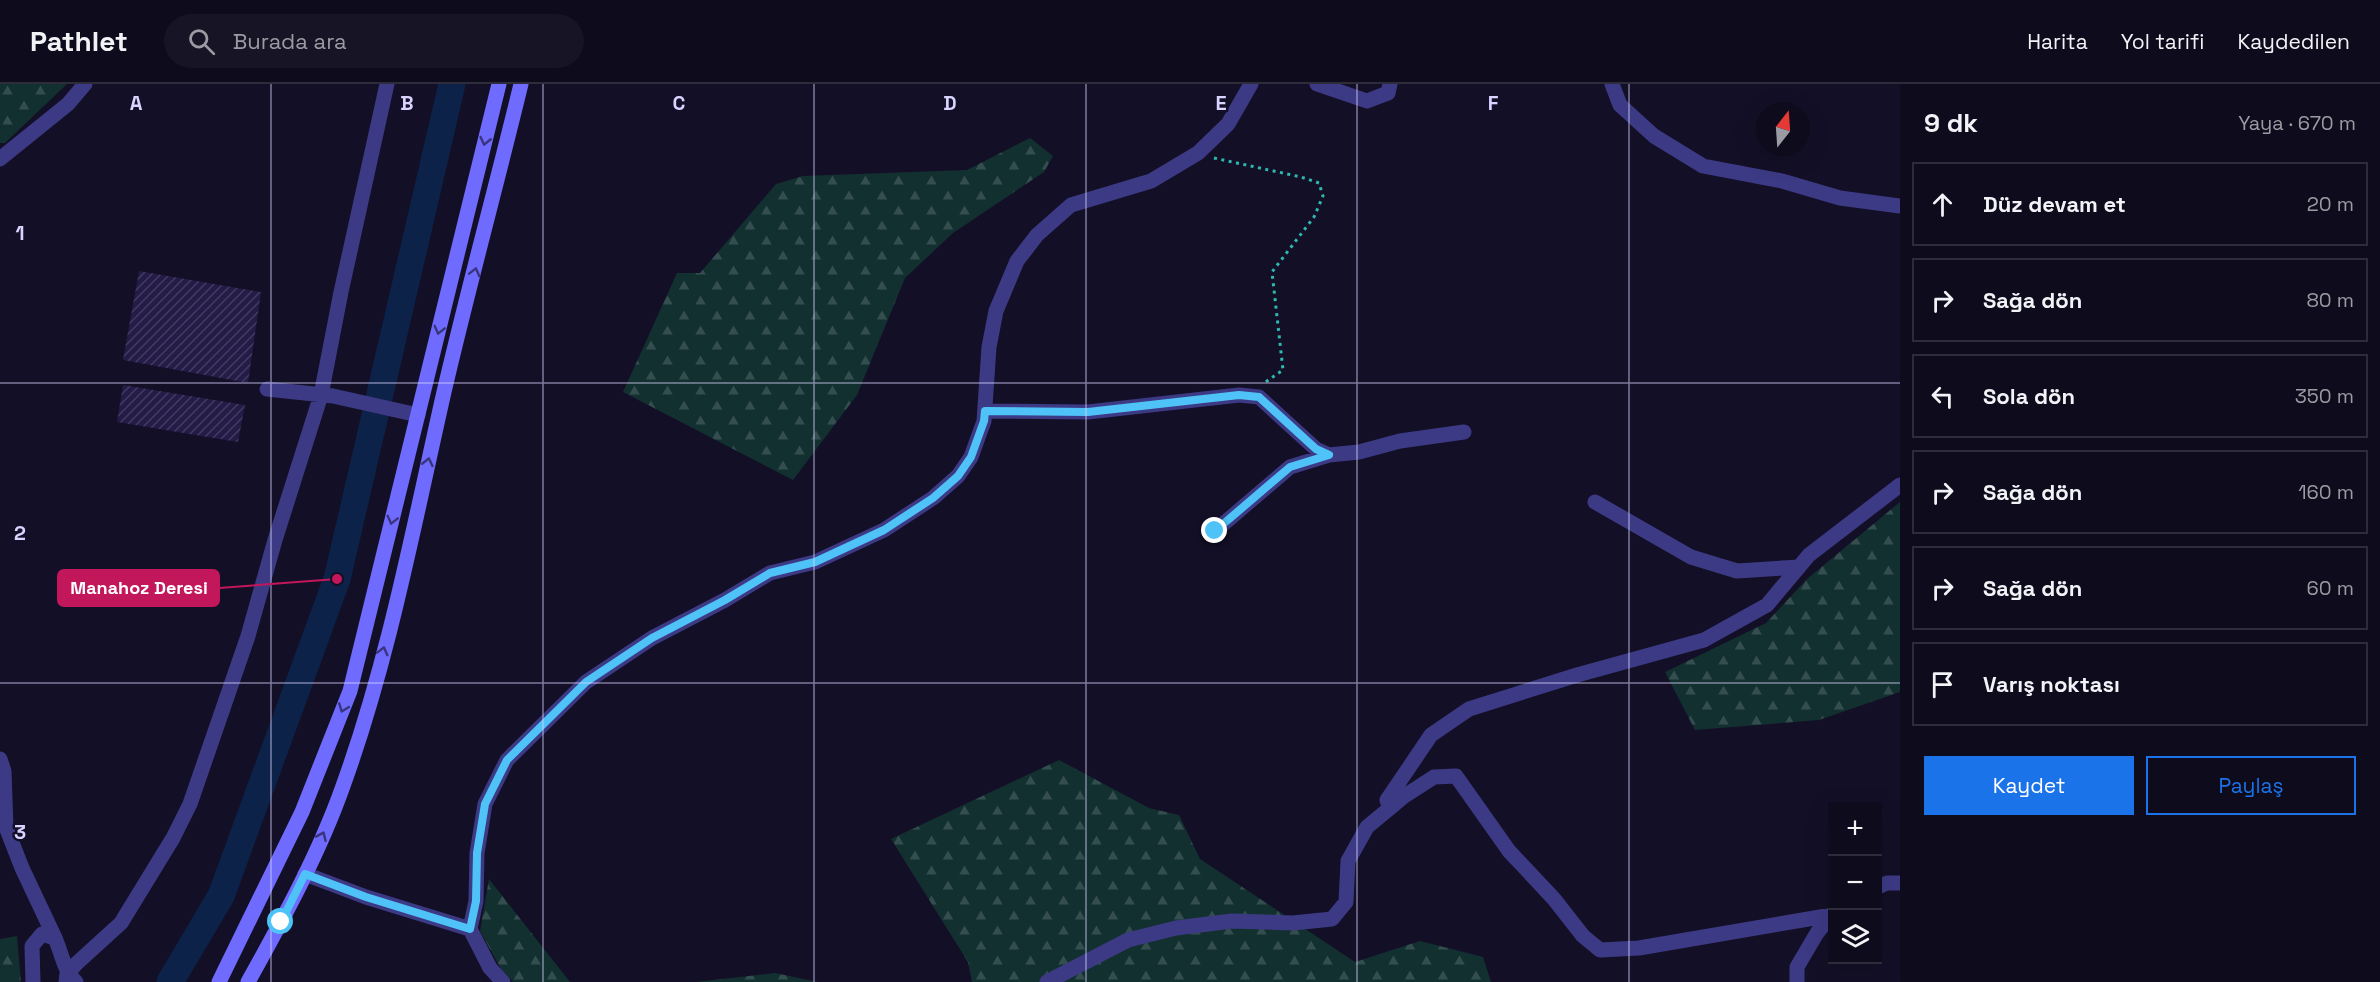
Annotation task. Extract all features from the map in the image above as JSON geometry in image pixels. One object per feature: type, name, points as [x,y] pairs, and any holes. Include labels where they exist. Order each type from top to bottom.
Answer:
[{"type":"main road","points":[[219,982],[302,812],[350,691],[413,413],[499,84]]},
{"type":"main road","points":[[248,982],[305,874],[342,789],[374,688],[521,84]]},
{"type":"street","points":[[0,159],[42,127],[68,104],[85,84]]},
{"type":"street","points":[[70,979],[121,923],[167,848],[190,804],[248,636],[275,540],[327,396],[387,84]]},
{"type":"street","points":[[503,982],[490,968],[470,929],[476,901],[477,853],[485,804],[507,760],[586,682],[652,638],[725,600],[770,573],[815,562],[884,530],[933,498],[958,476],[971,457],[984,421],[989,347],[996,311],[1017,261],[1037,235],[1071,205],[1151,181],[1203,149],[1228,124],[1251,84]]},
{"type":"street","points":[[1317,84],[1367,101],[1388,93],[1390,84]]},
{"type":"street","points":[[1612,84],[1620,105],[1654,136],[1703,166],[1782,181],[1840,198],[1900,206]]},
{"type":"street","points":[[267,389],[327,396],[413,413]]},
{"type":"street","points":[[985,411],[1088,412],[1239,395],[1259,397],[1316,449],[1329,455]]},
{"type":"street","points":[[1215,531],[1290,467],[1329,455],[1359,452],[1400,441],[1464,432]]},
{"type":"street","points":[[1390,808],[1387,800],[1431,735],[1469,709],[1577,675],[1704,640],[1767,605],[1809,555],[1900,485]]},
{"type":"street","points":[[1595,502],[1691,558],[1737,572],[1799,567]]},
{"type":"street","points":[[0,759],[4,771],[6,827],[22,868],[56,938],[70,979]]},
{"type":"street","points":[[1047,982],[1128,940],[1176,928],[1232,921],[1293,923],[1332,919],[1346,902],[1347,861],[1367,827],[1434,777],[1456,776],[1509,850],[1554,899],[1583,936],[1600,950],[1639,948],[1828,916]]},
{"type":"street","points":[[305,874],[366,897],[470,929]]},
{"type":"street","points":[[1882,885],[1900,883]]},
{"type":"street","points":[[1797,982],[1797,967],[1817,933],[1828,920]]},
{"type":"street","points":[[33,982],[32,946],[42,934],[56,938]]},
{"type":"path","points":[[1203,149],[1210,158],[1301,177],[1318,183],[1323,196],[1314,217],[1272,272],[1283,369],[1253,390],[1250,396]]},
{"type":"green space","points":[[0,84],[67,84],[5,143],[0,143]]},
{"type":"green space","points":[[1030,138],[1053,156],[1044,172],[953,233],[905,278],[857,395],[793,480],[623,392],[677,273],[700,273],[776,184],[803,176],[967,170]]},
{"type":"green space","points":[[1900,502],[1900,692],[1819,720],[1695,730],[1665,672],[1766,623],[1807,579]]},
{"type":"green space","points":[[1059,760],[1149,808],[1179,815],[1200,859],[1355,962],[1420,941],[1483,957],[1491,982],[972,982],[968,962],[891,839]]},
{"type":"green space","points":[[489,879],[570,982],[513,982],[501,969],[480,931]]},
{"type":"green space","points":[[17,936],[21,982],[0,982],[0,939]]},
{"type":"green space","points":[[775,973],[818,982],[696,982]]},
{"type":"building","points":[[139,271],[261,292],[248,383],[123,360]]},
{"type":"building","points":[[123,385],[245,405],[238,442],[117,422]]},
{"type":"waterway","points":[[170,982],[221,896],[337,579],[452,84]]},
{"type":"place","name":"Manahoz Deresi","points":[[337,579]]},
{"type":"route","points":[[281,922],[305,874],[366,897],[470,929],[476,901],[477,853],[485,804],[507,760],[586,682],[652,638],[725,600],[770,573],[815,562],[884,530],[933,498],[958,476],[971,457],[984,421],[985,411],[1088,412],[1239,395],[1259,397],[1316,449],[1329,455],[1290,467],[1215,531]]}]
